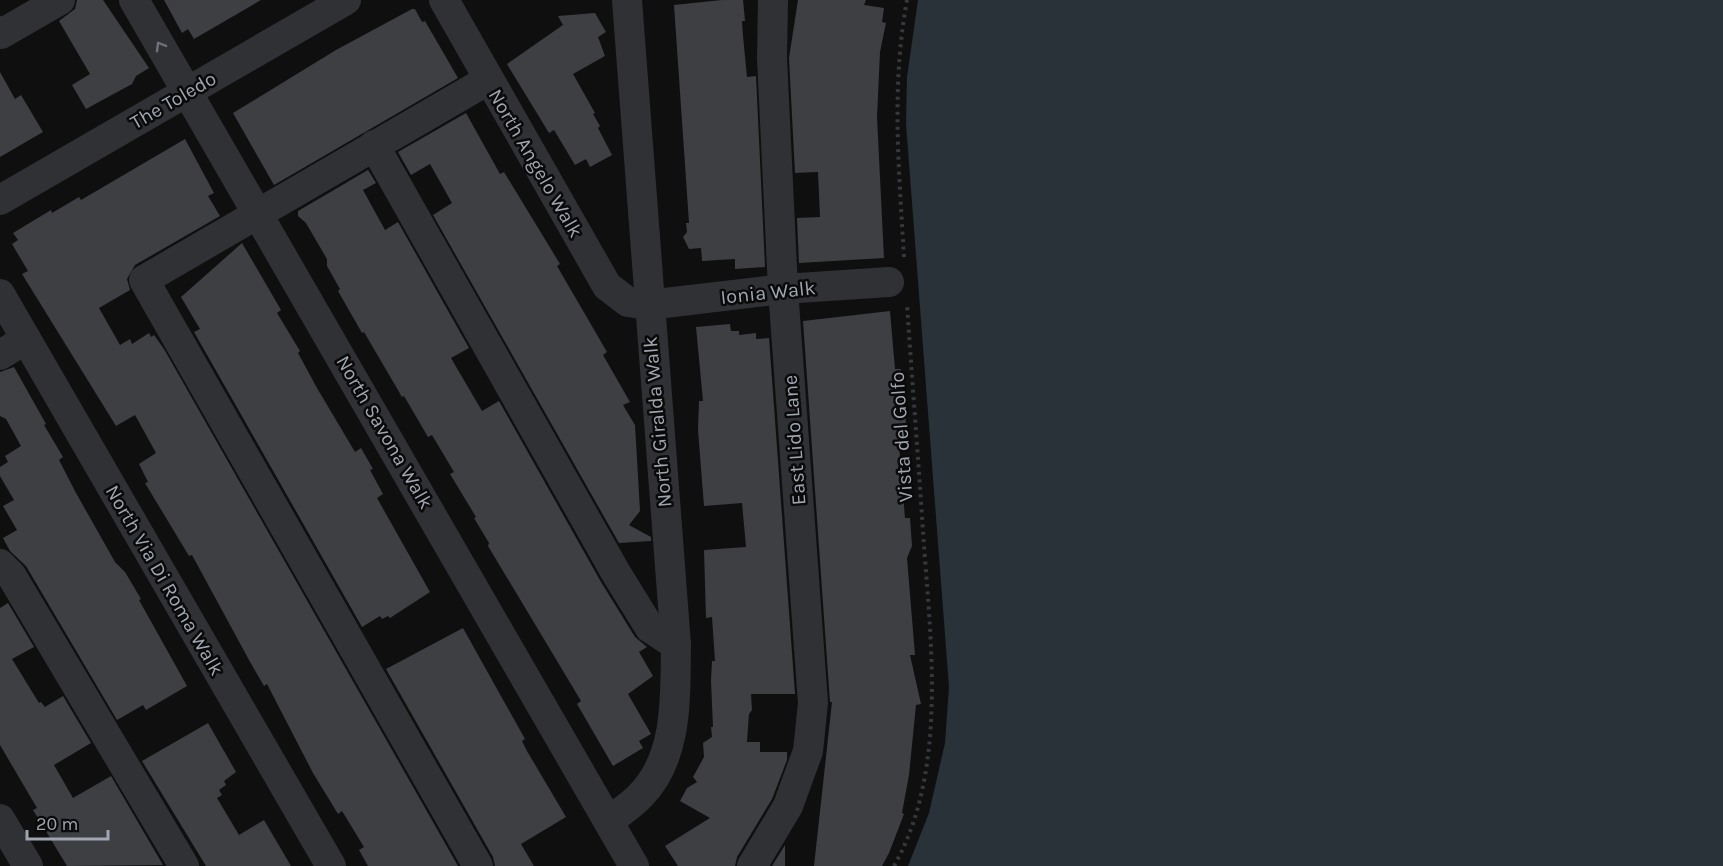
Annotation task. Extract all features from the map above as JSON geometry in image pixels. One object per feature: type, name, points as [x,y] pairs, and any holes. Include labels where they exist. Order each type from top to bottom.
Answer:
[{"type":"street","points":[[0,31],[1,34],[60,0]]},
{"type":"street","name":"North Savona Walk","points":[[134,0],[634,866]]},
{"type":"street","name":"The Toledo","points":[[0,200],[346,0]]},
{"type":"street","name":"North Angelo Walk","points":[[444,0],[607,286],[628,302],[648,305]]},
{"type":"street","name":"North Giralda Walk","points":[[609,821],[642,795],[661,765],[674,719],[676,645],[648,305],[627,0]]},
{"type":"street","name":"East Lido Lane","points":[[752,866],[788,806],[808,751],[813,703],[783,290],[772,58],[773,0]]},
{"type":"street","points":[[478,866],[144,280],[488,80]]},
{"type":"street","points":[[374,145],[616,573],[650,628],[676,645]]},
{"type":"street","name":"Ionia Walk","points":[[648,305],[900,278]]},
{"type":"street","name":"North Via Di Roma Walk","points":[[0,294],[331,866]]},
{"type":"street","points":[[0,355],[26,339]]},
{"type":"street","points":[[0,564],[11,575],[184,866]]},
{"type":"street","points":[[0,819],[28,866]]},
{"type":"path","name":"Vista del Golfo","points":[[894,866],[903,850],[915,814],[927,759],[934,687],[900,278],[895,120],[902,26],[907,0]]},
{"type":"shaded area","points":[[918,0],[1723,0],[1723,866],[908,866],[929,813],[945,743],[949,687],[906,124],[907,77]]},
{"type":"building","points":[[77,0],[103,0],[149,68],[136,76],[132,84],[86,109],[72,85],[90,74],[59,21],[75,9]]},
{"type":"building","points":[[164,0],[261,0],[194,39],[188,29],[182,33]]},
{"type":"building","points":[[743,0],[745,21],[742,21],[747,77],[756,76],[765,267],[735,269],[735,259],[702,261],[701,248],[689,249],[683,237],[687,232],[686,223],[689,223],[674,5]]},
{"type":"building","points":[[798,0],[866,0],[864,5],[884,8],[882,22],[886,23],[880,52],[877,117],[884,258],[799,263],[797,218],[820,217],[818,172],[795,173],[789,58]]},
{"type":"building","points":[[415,9],[422,22],[425,21],[458,78],[274,185],[233,113],[336,50]]},
{"type":"building","points":[[595,13],[606,32],[598,37],[605,56],[573,74],[595,113],[593,114],[600,126],[598,128],[612,155],[590,167],[586,159],[575,165],[554,130],[549,133],[507,64],[563,25],[558,16]]},
{"type":"building","points":[[0,72],[15,99],[21,95],[43,132],[0,157]]},
{"type":"building","points":[[466,113],[500,174],[504,172],[560,264],[557,266],[607,352],[603,355],[630,402],[623,405],[635,425],[640,511],[629,525],[651,537],[651,541],[619,543],[433,215],[452,203],[430,164],[411,175],[398,152]]},
{"type":"building","points":[[185,139],[214,193],[208,196],[220,216],[135,265],[127,279],[130,290],[99,308],[120,345],[130,339],[132,344],[149,333],[151,337],[154,335],[164,349],[458,866],[368,866],[359,850],[364,847],[342,811],[338,814],[313,773],[267,684],[264,686],[192,555],[189,556],[145,483],[148,482],[139,464],[156,453],[135,415],[116,426],[22,274],[28,271],[12,244],[18,240],[13,233],[51,210],[52,213],[79,197],[81,200]]},
{"type":"building","points":[[368,170],[376,183],[363,190],[385,230],[398,222],[469,348],[451,358],[482,411],[499,401],[601,582],[635,637],[647,647],[639,652],[653,676],[628,694],[651,734],[639,741],[643,748],[613,766],[577,704],[581,701],[488,546],[489,543],[474,518],[476,517],[450,474],[454,472],[432,435],[428,437],[364,332],[362,333],[338,291],[340,289],[327,266],[327,259],[306,223],[298,216],[298,211]]},
{"type":"building","points":[[242,243],[281,310],[277,313],[300,351],[298,353],[317,388],[355,452],[361,448],[373,469],[370,470],[383,494],[377,498],[430,592],[390,618],[388,616],[382,619],[380,616],[362,627],[194,332],[200,329],[181,297]]},
{"type":"building","points":[[890,311],[895,369],[901,369],[908,444],[899,445],[905,518],[910,518],[912,546],[907,558],[915,655],[910,655],[921,704],[916,705],[909,775],[902,813],[904,814],[882,866],[814,866],[832,702],[830,702],[803,321]]},
{"type":"building","points":[[730,324],[731,331],[739,331],[739,335],[756,333],[756,339],[769,338],[795,694],[751,694],[752,710],[749,714],[747,742],[760,742],[760,752],[787,752],[787,760],[772,799],[737,857],[735,866],[678,866],[665,846],[710,818],[680,801],[687,788],[697,782],[693,777],[704,757],[703,743],[712,737],[711,727],[713,727],[711,681],[712,661],[715,661],[712,617],[706,618],[704,550],[746,547],[742,503],[704,506],[698,430],[699,401],[703,401],[696,327]]},
{"type":"building","points":[[14,367],[63,457],[59,460],[76,493],[115,562],[125,572],[141,599],[139,600],[187,686],[146,710],[143,705],[117,720],[26,566],[10,551],[3,538],[17,530],[3,506],[14,500],[0,476],[0,467],[8,462],[5,456],[21,446],[6,419],[0,416],[0,372]]},
{"type":"building","points":[[8,603],[34,647],[12,659],[39,703],[41,702],[45,707],[63,696],[91,743],[54,765],[73,798],[111,776],[163,865],[67,866],[33,810],[37,808],[0,745],[0,608]]},
{"type":"building","points":[[463,628],[525,739],[522,741],[527,751],[566,817],[521,844],[534,866],[495,866],[493,857],[386,669]]},
{"type":"building","points":[[208,723],[236,772],[224,781],[226,785],[219,790],[222,795],[217,798],[239,835],[264,820],[291,866],[206,866],[142,761]]},
{"type":"building","points":[[785,845],[785,866],[772,866]]}]
